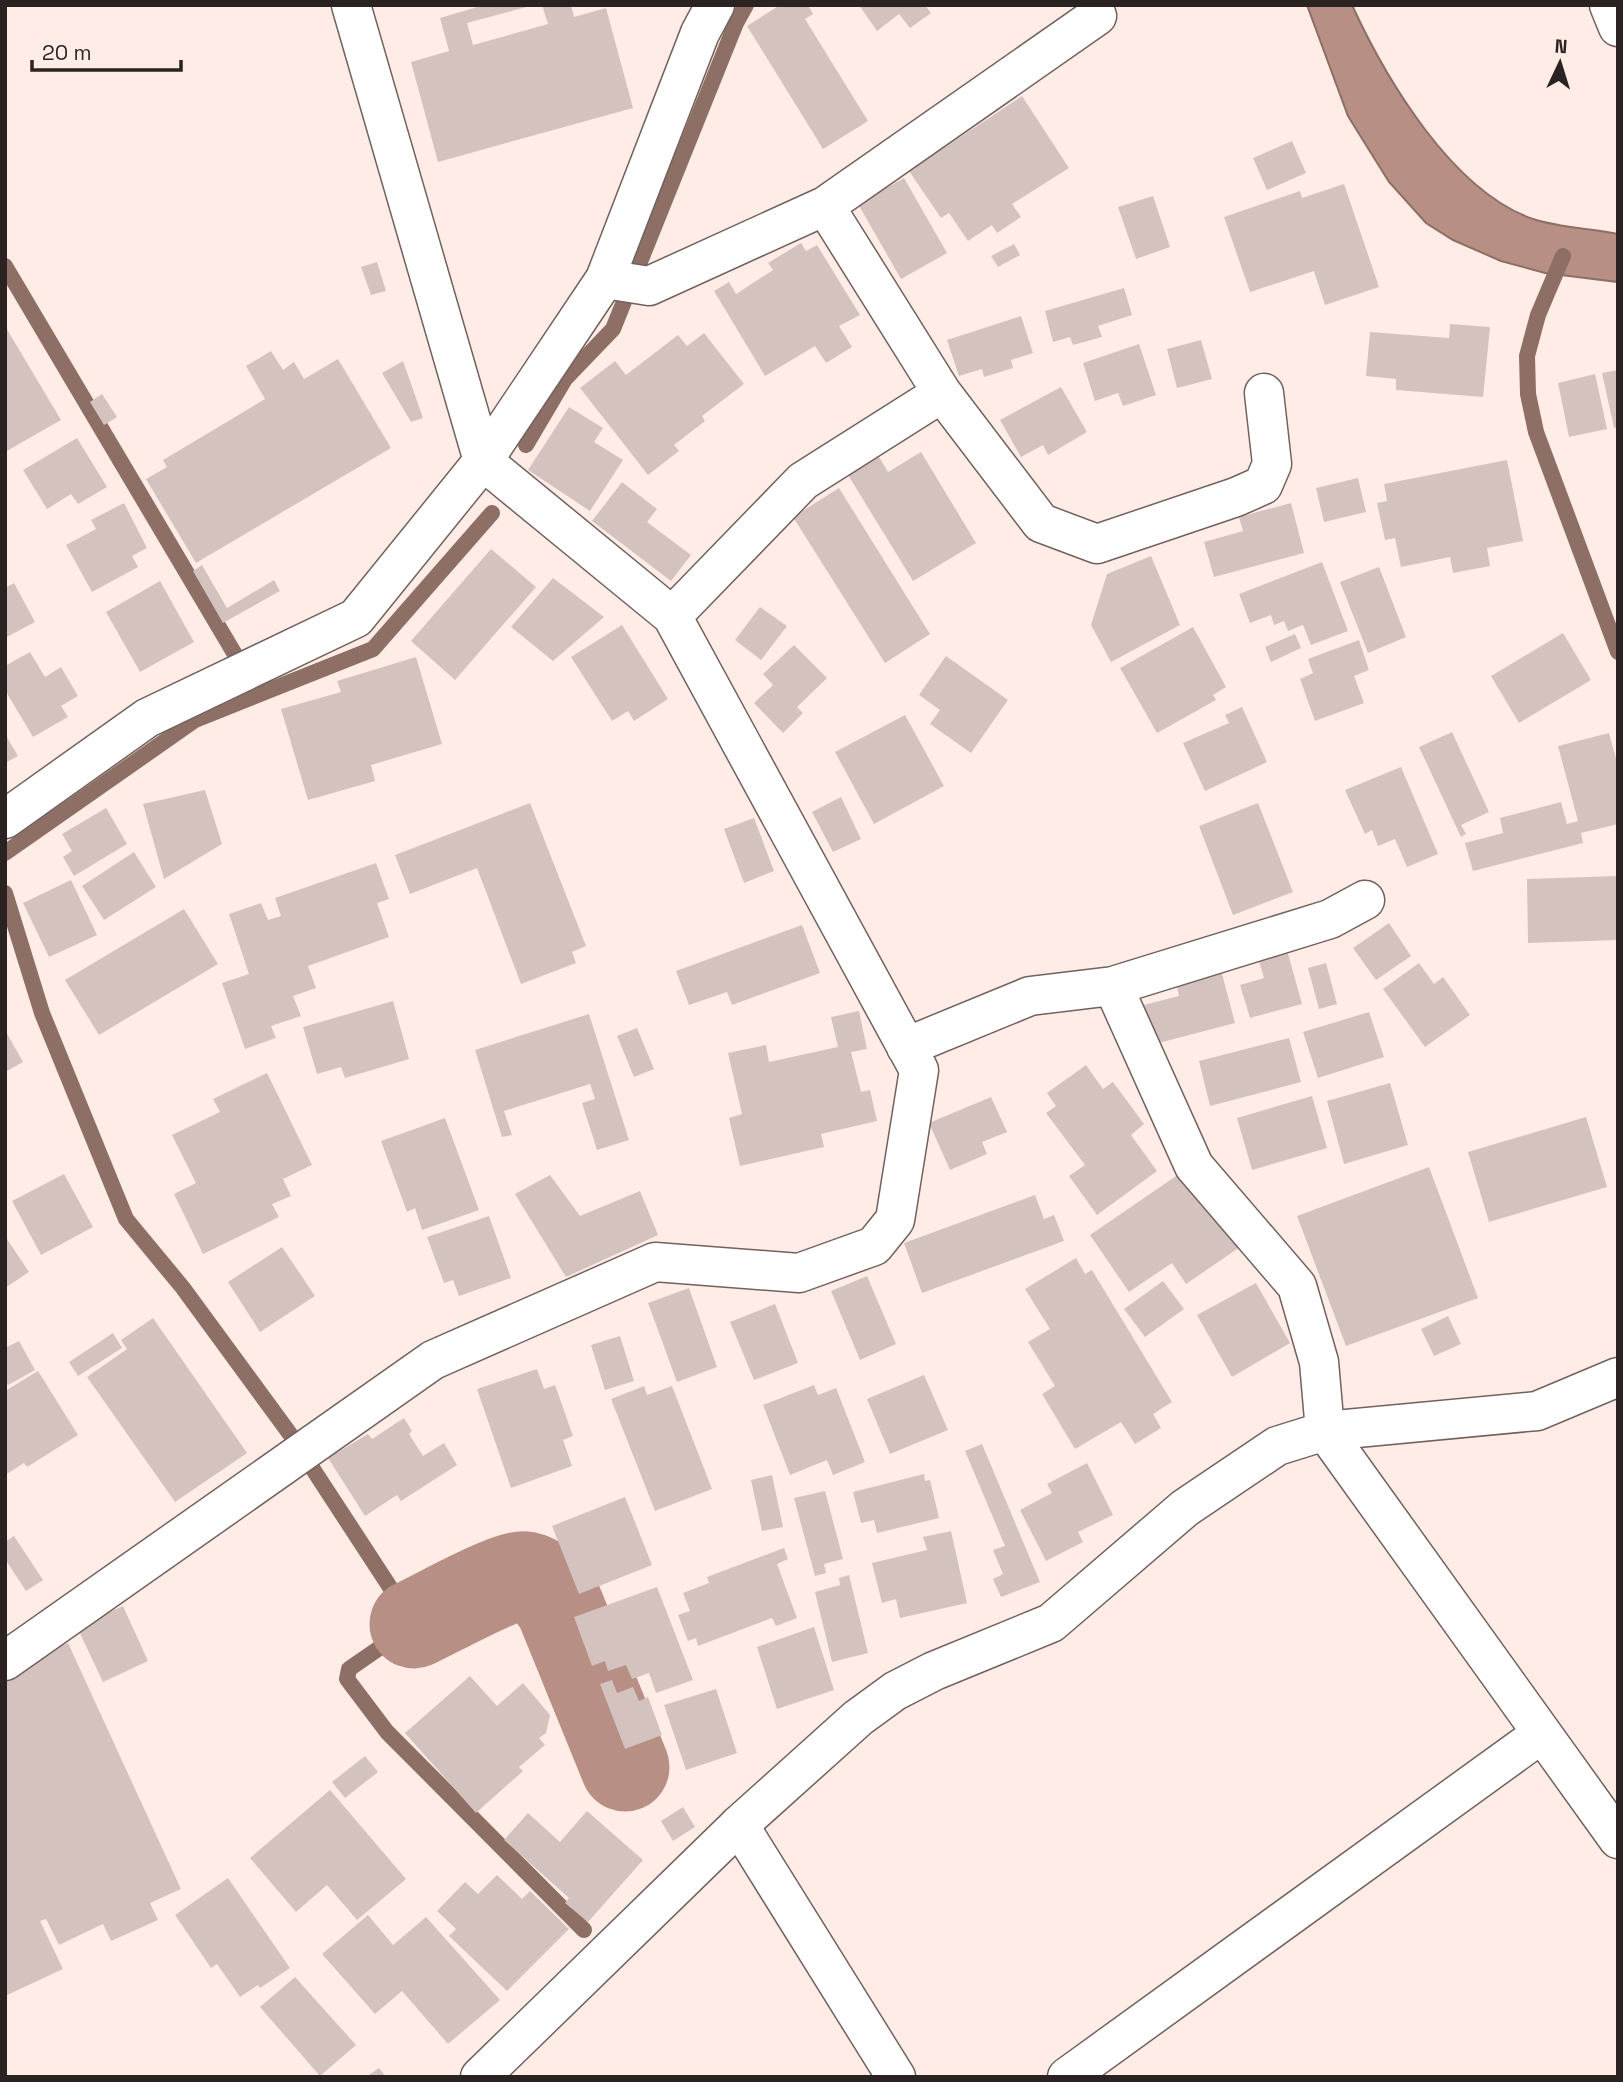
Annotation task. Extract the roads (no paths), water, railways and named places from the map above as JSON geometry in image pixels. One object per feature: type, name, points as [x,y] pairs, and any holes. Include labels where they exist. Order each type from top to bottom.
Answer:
[{"type":"street","points":[[5,1661],[433,1360],[655,1262],[799,1273],[874,1246],[895,1220],[919,1070],[672,616],[483,461],[351,5]]},
{"type":"street","points":[[5,819],[147,718],[356,618],[483,461],[606,279],[700,33],[715,5]]},
{"type":"street","points":[[1609,5],[1618,27]]},
{"type":"street","points":[[606,279],[649,286],[825,206],[1097,16]]},
{"type":"street","points":[[825,206],[942,393],[1041,523],[1097,544],[1236,497],[1263,485],[1272,464],[1264,393]]},
{"type":"street","points":[[672,616],[803,481],[942,393]]},
{"type":"street","points":[[906,1047],[1030,996],[1112,986],[1329,919],[1365,900]]},
{"type":"street","points":[[1112,986],[1194,1166],[1297,1286],[1319,1362],[1325,1431],[1618,1839]]},
{"type":"street","points":[[480,2077],[740,1825],[858,1718],[895,1691],[933,1671],[1051,1623],[1185,1508],[1277,1446],[1325,1431],[1537,1411],[1618,1377]]},
{"type":"street","points":[[1067,2077],[1541,1734]]},
{"type":"street","points":[[740,1825],[896,2077]]},
{"type":"waterway","points":[[526,445],[565,379],[613,329],[736,23],[746,5]]},
{"type":"waterway","points":[[1563,256],[1538,315],[1527,356],[1528,394],[1536,432],[1618,652]]},
{"type":"waterway","points":[[5,266],[246,673]]},
{"type":"waterway","points":[[5,853],[195,720],[373,649],[492,513]]},
{"type":"waterway","points":[[5,893],[42,1013],[126,1219],[183,1288],[290,1434],[414,1624],[349,1669],[347,1679],[387,1732],[584,1930]]},
{"type":"waterway","points":[[414,1624],[505,1581],[526,1576],[536,1580],[559,1605],[625,1767]]}]
